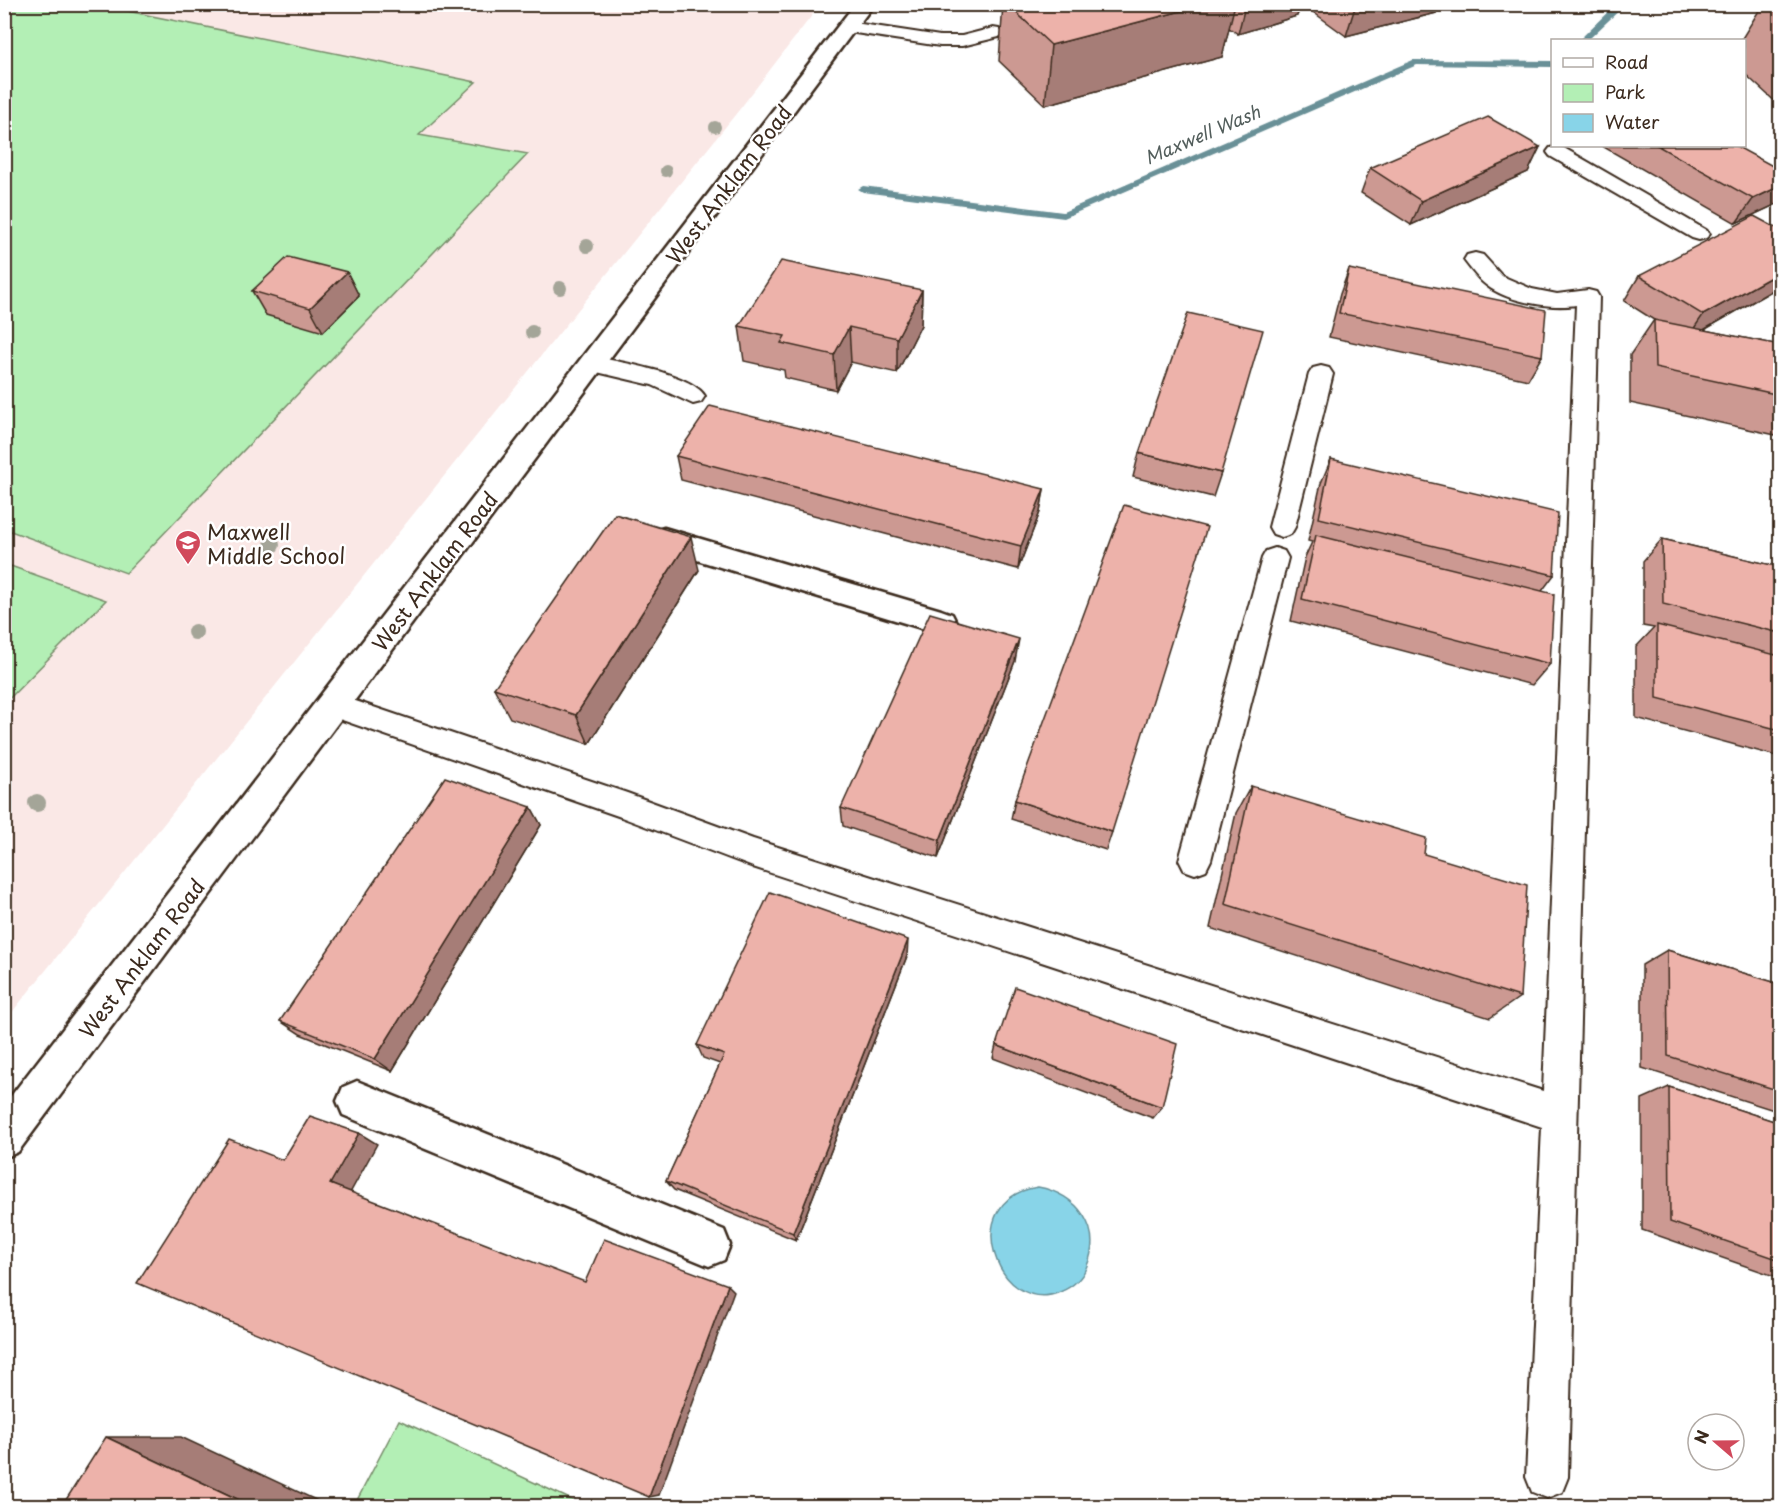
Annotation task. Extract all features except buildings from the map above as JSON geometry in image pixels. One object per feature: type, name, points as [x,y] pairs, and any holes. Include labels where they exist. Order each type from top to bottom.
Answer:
[{"type":"main road","name":"West Anklam Road","points":[[4,1138],[856,16]]},
{"type":"main road","points":[[664,539],[941,622]]},
{"type":"main road","points":[[357,1101],[709,1245]]},
{"type":"lane","points":[[856,16],[940,41],[962,41],[993,33]]},
{"type":"lane","points":[[1557,152],[1699,234]]},
{"type":"lane","points":[[1475,260],[1494,281],[1526,295],[1557,301],[1588,297],[1574,646],[1561,1115],[1547,1477]]},
{"type":"lane","points":[[592,364],[659,379],[693,396]]},
{"type":"lane","points":[[1282,527],[1321,374]]},
{"type":"lane","points":[[1194,860],[1275,558]]},
{"type":"lane","points":[[332,705],[627,806],[753,853],[1561,1115]]},
{"type":"shaded area","name":"Maxwell Middle School","points":[[5,5],[820,5],[739,110],[5,1021]]},
{"type":"green space","points":[[5,5],[98,5],[476,82],[419,135],[528,154],[126,573],[5,529]]},
{"type":"green space","points":[[4,564],[106,600],[5,703]]},
{"type":"green space","points":[[399,1420],[585,1506],[354,1506]]},
{"type":"water","points":[[1038,1187],[1052,1191],[1075,1205],[1089,1227],[1092,1239],[1091,1253],[1079,1280],[1060,1292],[1038,1295],[1019,1288],[1004,1273],[995,1254],[992,1232],[998,1212],[1013,1196]]},
{"type":"waterway","name":"Maxwell Wash","points":[[1584,39],[1622,4]]},
{"type":"waterway","name":"Maxwell Wash","points":[[863,189],[1064,215],[1416,62],[1551,64]]},
{"type":"place","name":"Maxwell Middle School","points":[[188,566]]}]
